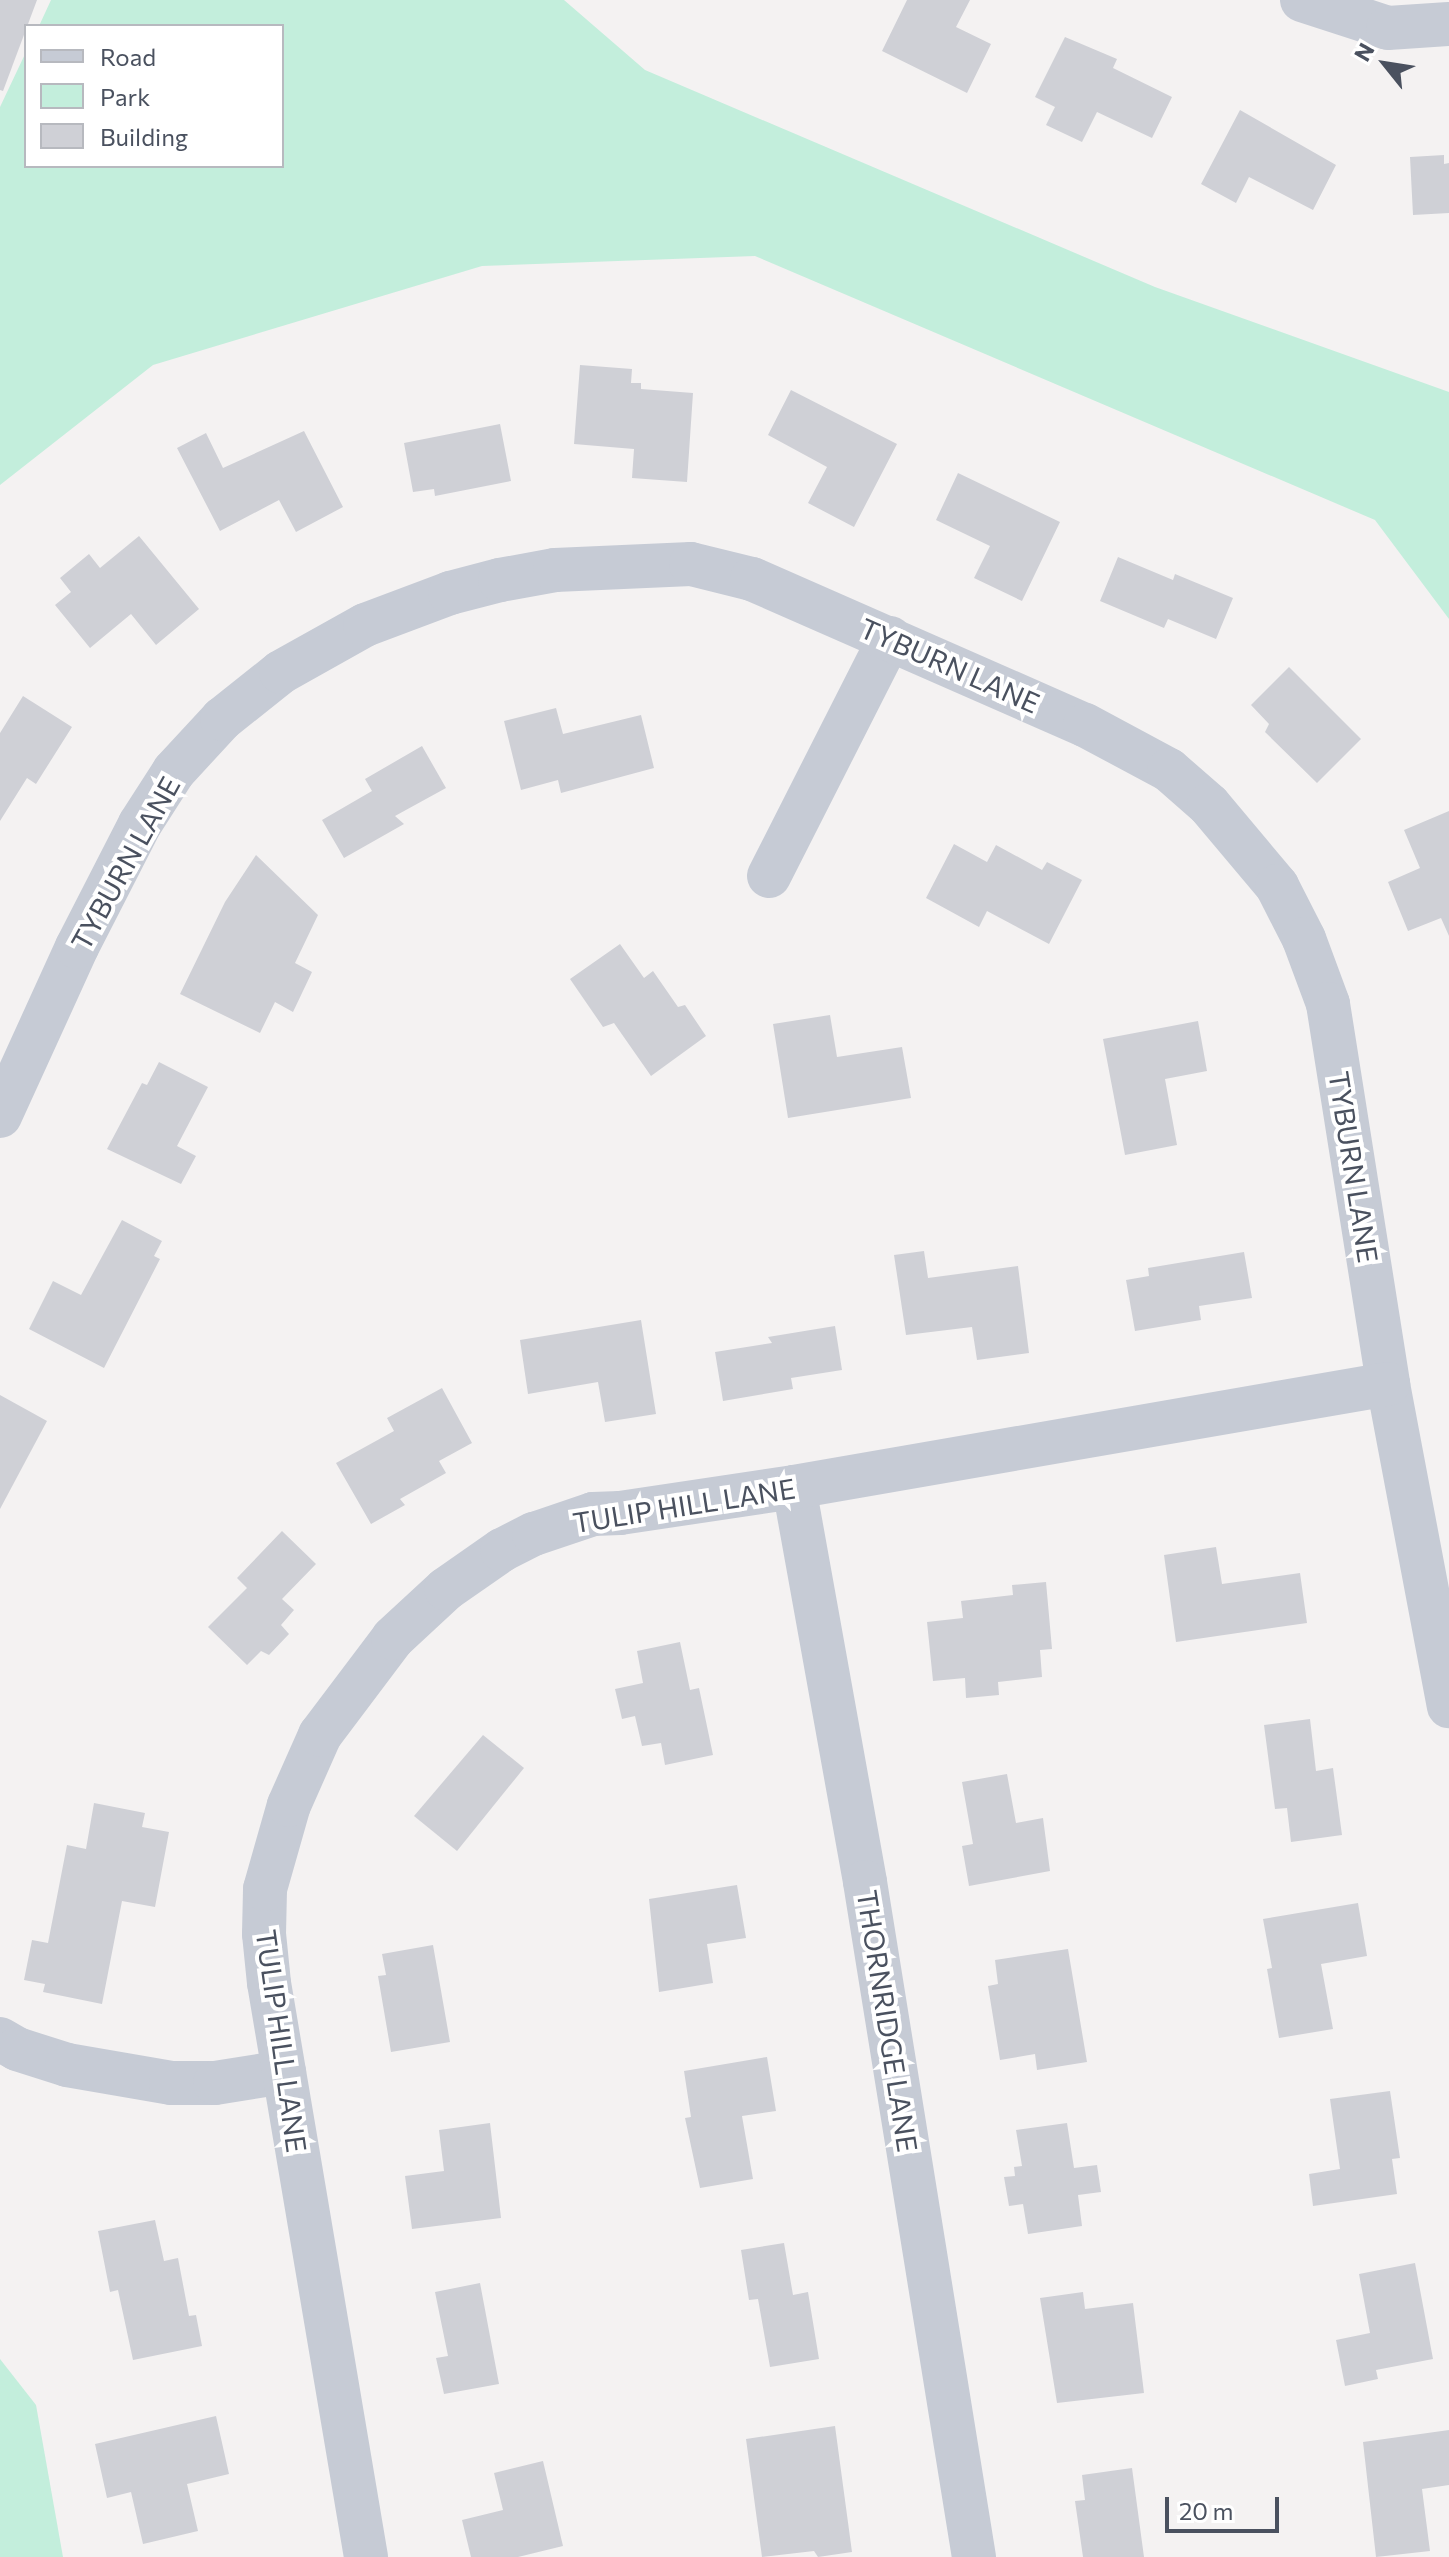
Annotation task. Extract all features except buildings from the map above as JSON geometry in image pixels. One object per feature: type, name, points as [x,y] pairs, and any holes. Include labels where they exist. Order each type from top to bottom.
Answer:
[{"type":"street","points":[[1302,0],[1388,28],[1449,24]]},
{"type":"street","name":"TYBURN LANE","points":[[0,1116],[77,947],[140,824],[174,771],[222,719],[281,672],[365,625],[450,593],[500,580],[555,570],[691,564],[752,579],[1085,725],[1169,770],[1209,805],[1277,886],[1304,939],[1328,1004],[1388,1384],[1449,1706]]},
{"type":"street","points":[[769,876],[890,638]]},
{"type":"street","name":"TULIP HILL LANE","points":[[366,2557],[284,2072],[264,1934],[265,1889],[277,1840],[320,1735],[393,1638],[446,1589],[502,1550],[534,1534],[593,1514],[620,1513],[794,1487],[1388,1384]]},
{"type":"street","name":"THORNRIDGE LANE","points":[[794,1487],[865,1882],[974,2557]]},
{"type":"street","points":[[0,2039],[17,2049],[67,2065],[171,2083],[215,2083],[284,2072]]},
{"type":"green space","points":[[51,0],[564,0],[645,70],[1155,287],[1449,392],[1449,619],[1375,520],[755,256],[482,266],[153,365],[0,485],[0,107],[24,56],[24,168],[284,168],[284,24],[40,24]]},
{"type":"green space","points":[[0,2359],[36,2405],[63,2557],[0,2557]]}]
